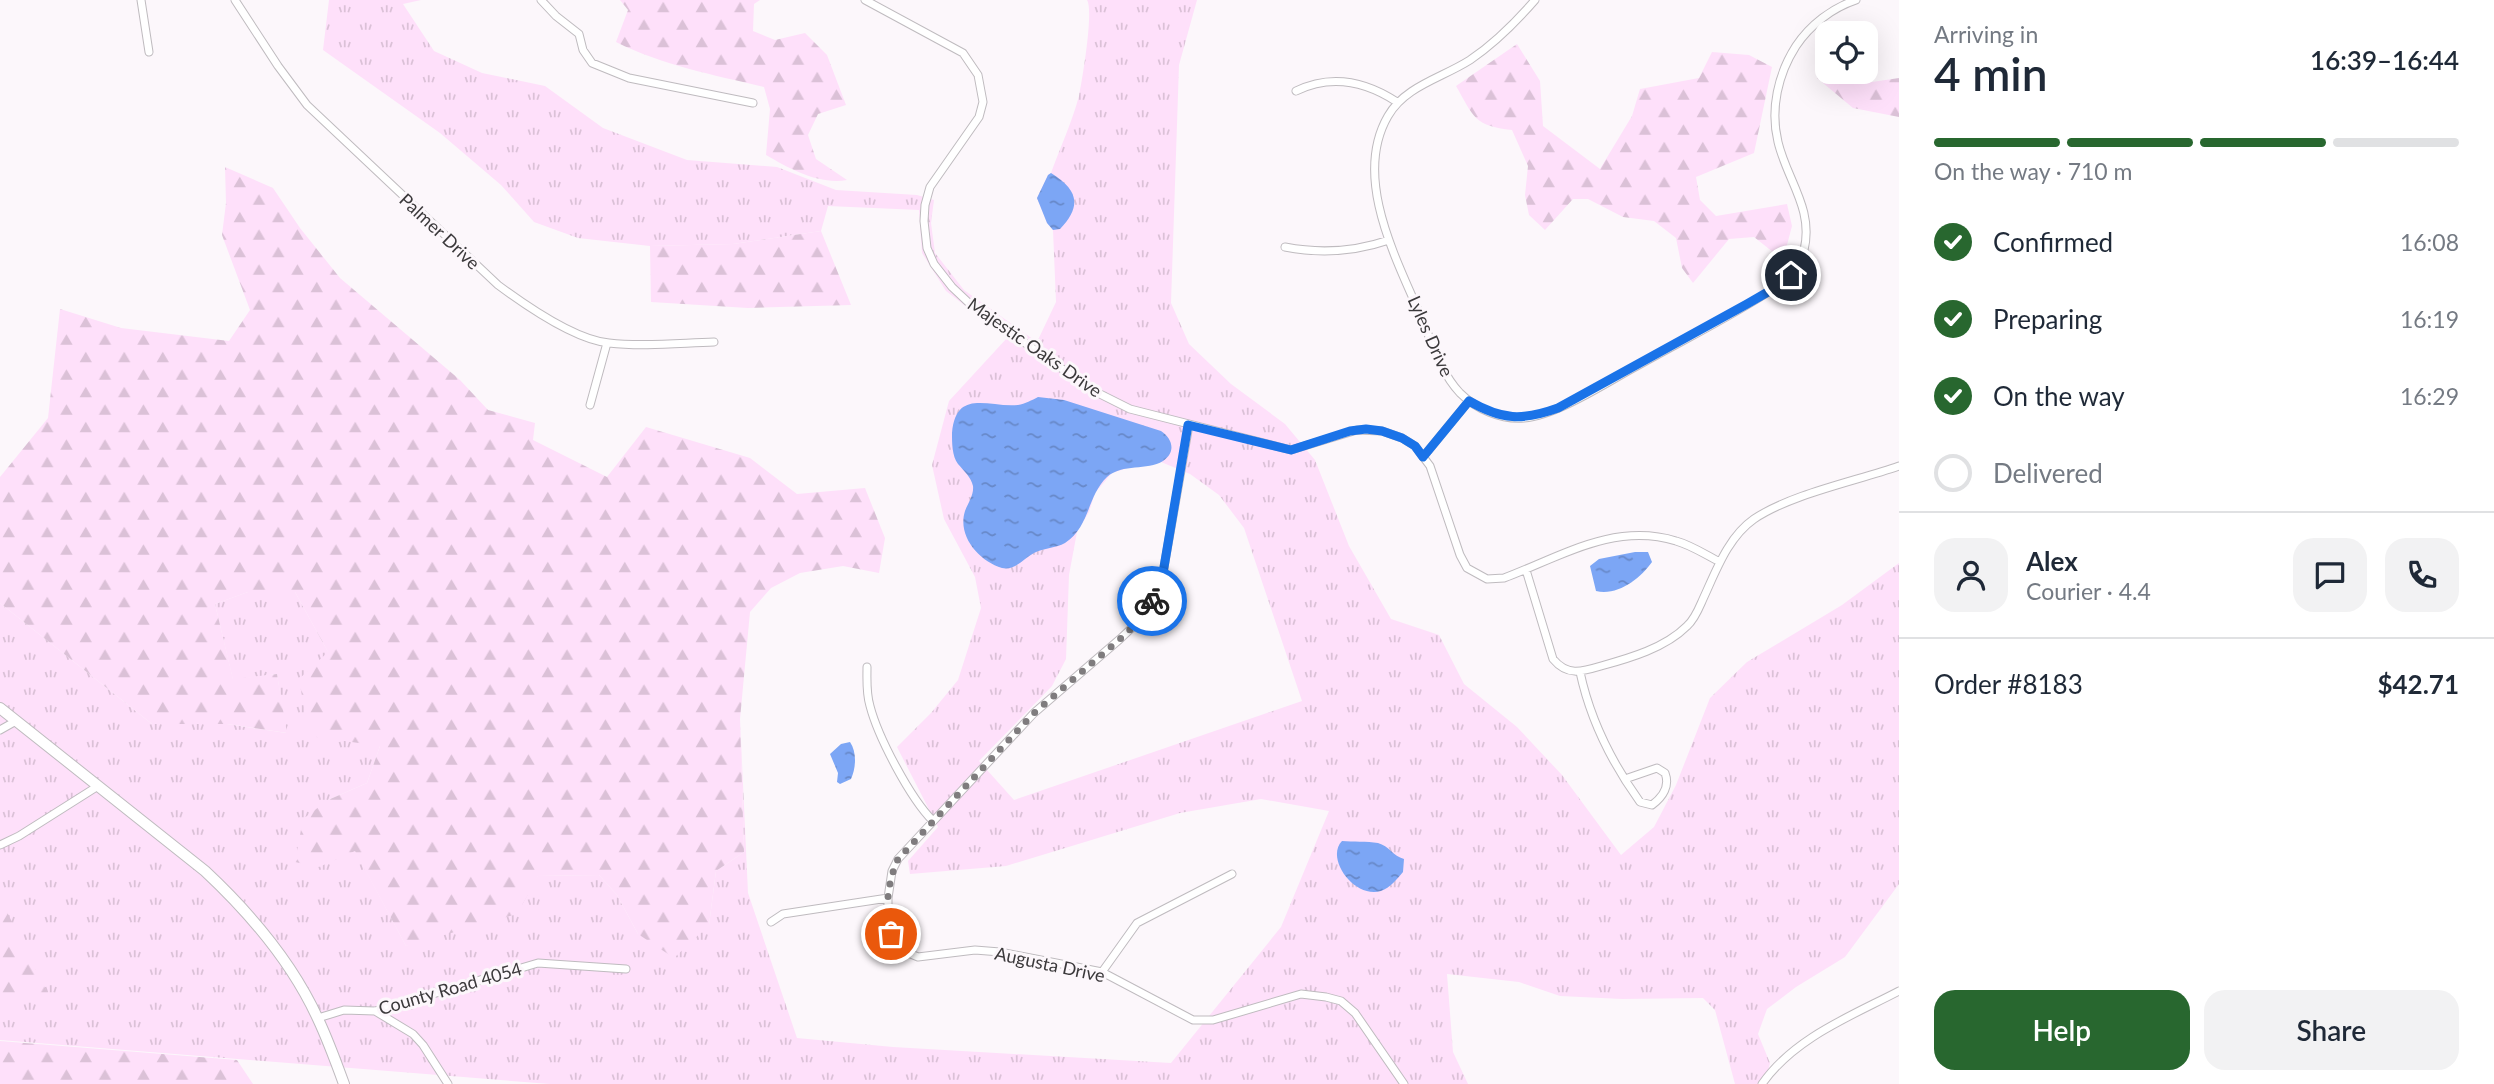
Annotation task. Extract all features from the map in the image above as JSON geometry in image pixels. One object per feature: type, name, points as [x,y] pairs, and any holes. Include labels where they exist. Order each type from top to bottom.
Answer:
[{"type":"main road","points":[[0,708],[205,871],[235,899],[279,950],[318,1018],[344,1084]]},
{"type":"street","points":[[141,0],[149,52]]},
{"type":"street","name":"Palmer Drive","points":[[236,0],[307,105],[498,285],[529,307],[580,334],[607,344],[714,342]]},
{"type":"street","points":[[541,0],[579,34],[583,50],[592,62],[629,78],[753,103]]},
{"type":"street","name":"Majestic Oaks Drive","points":[[865,0],[963,53],[978,75],[982,89],[983,102],[979,117],[930,187],[925,205],[927,248],[942,276],[970,304],[1094,391],[1130,409],[1291,450],[1350,431],[1366,429],[1402,438],[1415,446],[1430,466],[1460,555],[1467,568],[1479,576],[1494,580],[1504,579],[1596,541],[1633,534],[1677,541],[1720,562]]},
{"type":"street","points":[[1296,91],[1322,82],[1349,82],[1368,86],[1397,102],[1491,46],[1535,0]]},
{"type":"street","name":"Lyles Drive","points":[[1397,102],[1386,119],[1375,148],[1378,201],[1389,240],[1440,361],[1454,386],[1469,401],[1489,413],[1523,418],[1558,408],[1747,304],[1780,285],[1791,275],[1803,253],[1807,229],[1804,209],[1778,142],[1775,110],[1781,76],[1793,51],[1817,22],[1857,0]]},
{"type":"street","points":[[1285,247],[1336,252],[1359,249],[1389,240]]},
{"type":"street","points":[[590,405],[607,344]]},
{"type":"street","points":[[1423,457],[1469,401]]},
{"type":"street","name":"Augusta Drive","points":[[1188,425],[1163,573],[1151,604],[1139,621],[1120,639],[1034,713],[898,859],[892,871],[888,898],[891,934],[906,952],[918,957],[975,950],[1000,952],[1102,972],[1193,1020],[1213,1020],[1301,994],[1341,1001],[1355,1013],[1404,1084]]},
{"type":"street","points":[[1526,570],[1553,659],[1563,669],[1580,672],[1643,653],[1687,626],[1696,614],[1720,562],[1737,534],[1751,521],[1769,510],[1899,466]]},
{"type":"street","points":[[867,667],[867,692],[874,718],[921,809],[933,821]]},
{"type":"street","points":[[1580,672],[1588,708],[1625,779],[1640,802],[1652,805],[1660,799],[1667,784],[1665,773],[1657,768],[1625,779]]},
{"type":"street","points":[[0,730],[16,721]]},
{"type":"street","points":[[0,845],[99,786]]},
{"type":"street","points":[[1102,972],[1137,923],[1232,874]]},
{"type":"street","points":[[771,922],[783,914],[888,898]]},
{"type":"street","name":"County Road 4054","points":[[318,1018],[344,1010],[375,1011],[538,963],[626,970]]},
{"type":"street","points":[[1762,1084],[1771,1071],[1819,1033],[1899,990]]},
{"type":"street","points":[[375,1011],[413,1034],[448,1084]]},
{"type":"green space","points":[[329,0],[421,0],[403,4],[434,51],[482,73],[545,86],[603,128],[687,160],[777,167],[836,190],[917,195],[934,200],[931,223],[935,253],[964,290],[1037,342],[1056,302],[1053,230],[1047,223],[1037,198],[1051,173],[1079,96],[1088,31],[1087,0],[1197,0],[1179,65],[1171,303],[1189,344],[1231,384],[1285,424],[1315,460],[1349,546],[1391,619],[1439,635],[1464,684],[1517,727],[1562,775],[1621,855],[1654,827],[1676,785],[1710,698],[1747,662],[1842,605],[1899,563],[1899,884],[1845,957],[1796,987],[1767,1009],[1758,1034],[1770,1063],[1765,1084],[1735,1084],[1715,1010],[1703,998],[1622,999],[1560,996],[1519,982],[1447,974],[1453,1052],[1468,1084],[550,1084],[0,1040],[0,603],[152,724],[227,724],[286,733],[277,674],[233,680],[215,604],[248,592],[295,592],[380,746],[367,783],[328,800],[343,852],[355,850],[406,946],[538,876],[599,875],[617,895],[638,934],[709,925],[716,871],[744,852],[740,719],[748,893],[797,1038],[893,1047],[1171,1063],[1281,927],[1329,811],[1261,799],[1180,813],[1006,866],[910,874],[908,861],[938,827],[897,747],[931,713],[958,680],[981,608],[975,577],[944,519],[932,465],[949,401],[1007,338],[946,291],[922,253],[919,210],[828,206],[821,231],[733,244],[650,246],[578,238],[534,222],[501,185],[440,133],[323,50]],"holes":[[[1161,462],[1190,474],[1219,495],[1244,528],[1302,701],[1014,800],[979,761],[1052,686],[1066,659],[1069,575],[1077,532],[1089,512],[1095,493],[1112,473],[1128,468]]]},
{"type":"green space","points":[[620,0],[760,0],[754,4],[753,31],[775,40],[805,33],[827,55],[846,105],[818,114],[808,135],[816,159],[847,180],[815,178],[766,155],[770,109],[764,87],[670,63],[616,42],[628,10]]},
{"type":"green space","points":[[1517,44],[1540,81],[1543,126],[1600,169],[1632,116],[1640,89],[1699,78],[1712,52],[1749,55],[1772,67],[1754,153],[1696,177],[1700,200],[1716,216],[1787,204],[1792,226],[1783,260],[1754,237],[1729,239],[1693,283],[1682,268],[1676,238],[1654,221],[1623,217],[1588,199],[1573,199],[1545,230],[1529,215],[1525,195],[1528,166],[1512,130],[1490,126],[1476,118],[1456,86]]},
{"type":"green space","points":[[1899,78],[1899,117],[1853,108],[1824,84],[1878,84],[1878,81]]},
{"type":"green space","points":[[225,167],[273,188],[300,228],[340,278],[460,380],[488,410],[535,423],[533,440],[607,477],[646,427],[750,458],[797,494],[865,488],[885,538],[879,573],[843,566],[800,573],[771,588],[750,612],[740,719],[744,852],[716,871],[709,925],[674,958],[638,934],[617,895],[599,875],[538,876],[517,914],[406,946],[355,851],[319,867],[295,862],[303,819],[328,800],[367,783],[380,746],[309,736],[299,679],[328,652],[295,592],[248,592],[215,604],[233,679],[277,674],[287,733],[227,724],[152,724],[0,603],[0,477],[48,418],[60,309],[121,328],[229,341],[250,310],[222,235],[226,203]]},
{"type":"green space","points":[[821,231],[851,305],[748,308],[651,302],[650,246],[733,244]]},
{"type":"green space","points":[[0,898],[48,994],[0,993]]},
{"type":"green space","points":[[0,1041],[237,1060],[253,1084],[0,1084]]},
{"type":"water","points":[[1051,173],[1067,185],[1074,198],[1072,212],[1067,220],[1060,229],[1053,230],[1047,223],[1037,198]]},
{"type":"water","points":[[1038,397],[1064,400],[1161,431],[1170,442],[1171,450],[1163,461],[1157,464],[1120,470],[1107,477],[1100,485],[1079,529],[1065,543],[1034,553],[1011,568],[1002,568],[985,560],[967,538],[963,520],[973,486],[956,461],[952,433],[955,419],[967,405],[1018,405]]},
{"type":"water","points":[[1648,552],[1652,562],[1641,574],[1620,589],[1596,591],[1590,566],[1599,559]]},
{"type":"water","points":[[850,742],[855,755],[854,770],[851,779],[840,784],[837,782],[838,773],[830,754],[841,744]]},
{"type":"water","points":[[1342,841],[1382,844],[1404,859],[1403,872],[1381,891],[1361,889],[1352,883],[1340,866],[1337,857]]},
{"type":"way so far","points":[[891,934],[888,898],[892,871],[898,859],[1034,713],[1139,621],[1152,601]]},
{"type":"route","points":[[1152,601],[1163,573],[1188,425],[1291,450],[1340,433],[1366,429],[1382,431],[1415,446],[1423,457],[1469,401],[1489,413],[1523,418],[1558,408],[1747,304],[1780,285],[1791,275]]}]
